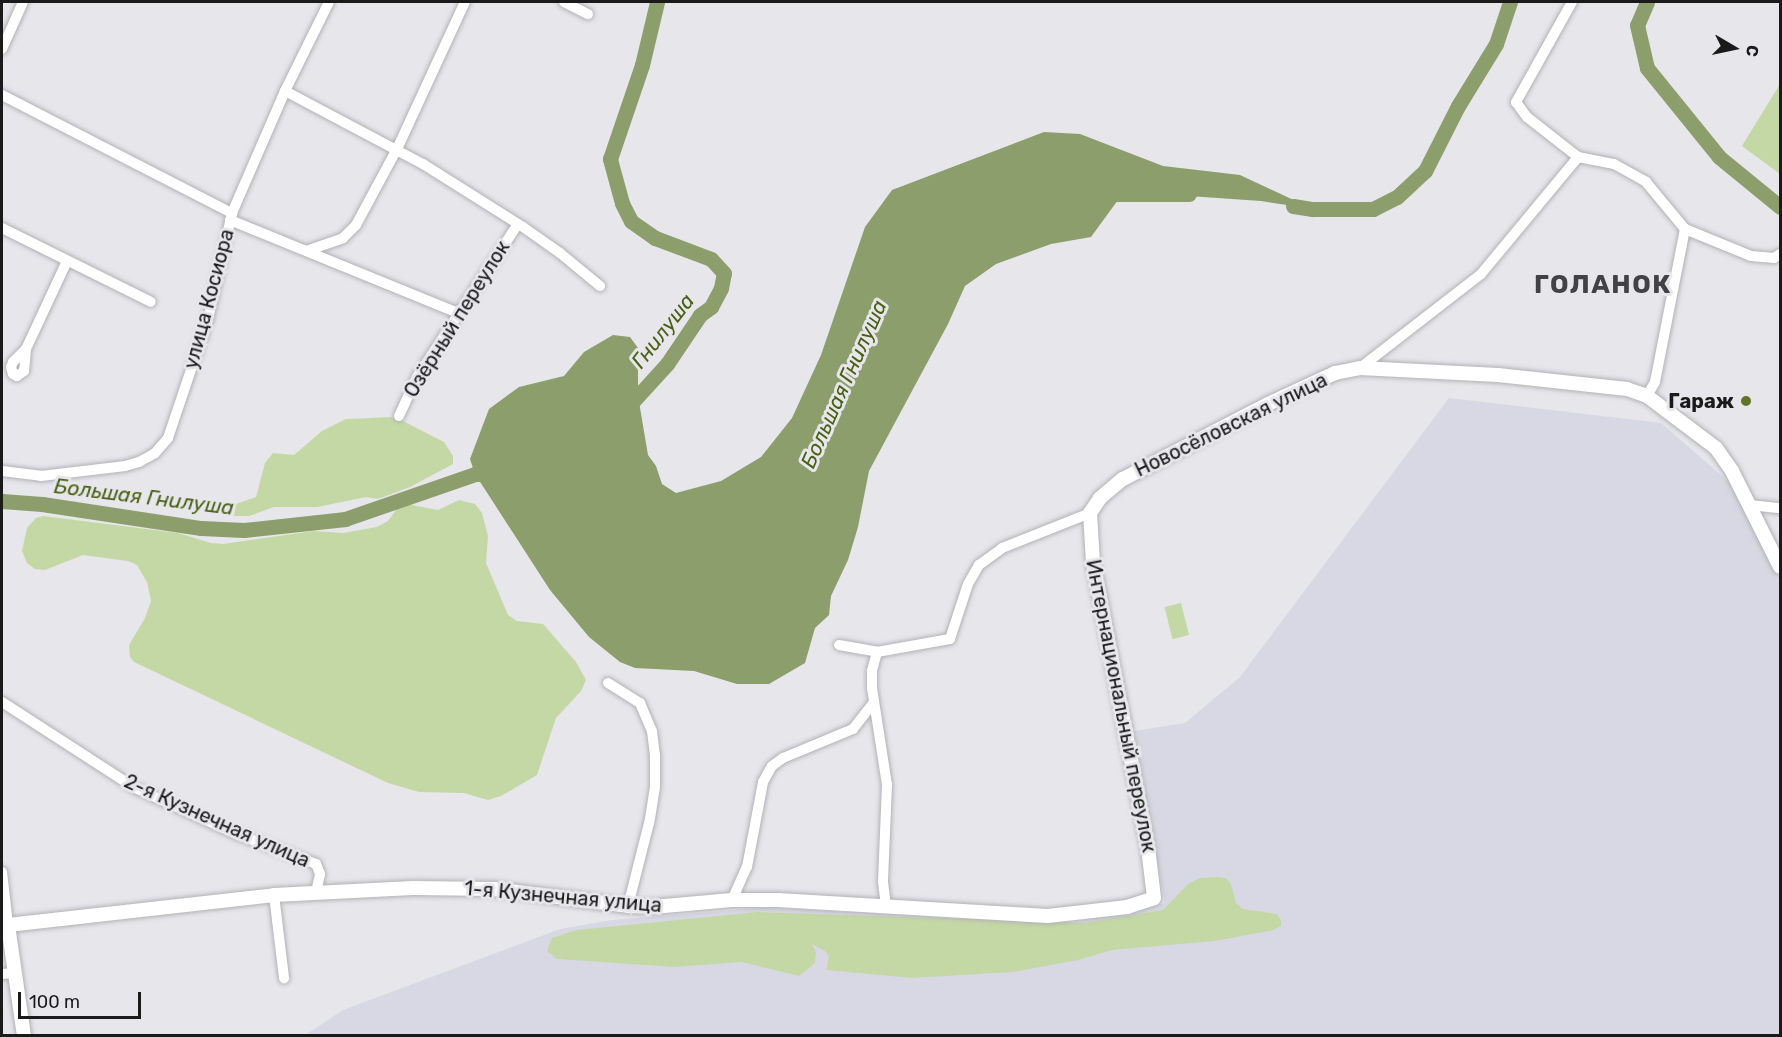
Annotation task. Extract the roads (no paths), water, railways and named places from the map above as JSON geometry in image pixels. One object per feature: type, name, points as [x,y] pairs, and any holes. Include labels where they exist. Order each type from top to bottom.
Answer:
[{"type":"street","points":[[2,49],[23,2]]},
{"type":"street","name":"улица Косиора","points":[[2,471],[41,476],[68,474],[140,462],[155,453],[168,438],[208,319],[231,217],[285,91],[329,2]]},
{"type":"street","points":[[309,250],[336,242],[350,233],[397,149],[465,2]]},
{"type":"street","points":[[564,2],[588,14]]},
{"type":"street","points":[[1572,2],[1516,102],[1527,117],[1578,157],[1614,164],[1646,182],[1686,229],[1751,256],[1774,258],[1780,254]]},
{"type":"street","points":[[285,91],[397,149],[561,253],[600,286]]},
{"type":"street","points":[[2,95],[231,217],[458,313]]},
{"type":"street","name":"Новосёловская улица","points":[[839,645],[877,652],[950,639],[968,584],[979,565],[1002,548],[1090,513],[1100,498],[1123,479],[1270,403],[1335,373],[1360,368],[1481,274],[1578,157]]},
{"type":"street","name":"Озёрный переулок","points":[[399,416],[413,384],[518,224]]},
{"type":"street","points":[[2,228],[152,302]]},
{"type":"street","points":[[1647,396],[1655,382],[1686,229]]},
{"type":"street","points":[[26,349],[68,261]]},
{"type":"street","points":[[1360,368],[1498,375],[1627,389],[1647,396],[1716,448],[1750,505],[1780,567]]},
{"type":"street","points":[[1750,505],[1780,508]]},
{"type":"street","name":"Интернациональный переулок","points":[[1090,513],[1093,563],[1148,848],[1154,898]]},
{"type":"street","points":[[877,652],[872,671],[873,703],[887,784],[883,882],[886,907]]},
{"type":"street","points":[[608,683],[640,703],[652,731],[655,755],[655,787],[649,823],[628,906]]},
{"type":"street","name":"2-я Кузнечная улица","points":[[2,702],[135,788],[237,834],[316,864],[320,874],[316,893]]},
{"type":"street","points":[[732,900],[747,867],[763,782],[772,766],[783,758],[853,729],[873,703]]},
{"type":"street","points":[[2,872],[8,926],[8,973],[24,1035]]},
{"type":"street","name":"1-я Кузнечная улица","points":[[8,926],[274,895],[413,888],[494,889],[628,906],[653,907],[732,900],[1059,916],[1127,907],[1154,898]]},
{"type":"street","points":[[274,895],[284,978]]},
{"type":"water","points":[[1044,132],[1080,134],[1163,166],[1240,175],[1313,209],[1261,201],[1145,193],[1118,200],[1091,237],[1051,244],[996,264],[965,286],[948,324],[869,471],[858,527],[848,560],[831,596],[829,615],[815,628],[805,663],[769,684],[737,684],[694,671],[635,668],[620,662],[589,637],[550,590],[475,474],[470,459],[489,409],[519,387],[564,376],[584,352],[613,335],[630,337],[638,348],[638,396],[648,455],[656,466],[662,484],[676,493],[721,481],[761,457],[792,418],[821,355],[865,227],[892,190]]},
{"type":"waterway","name":"Гнилуша","points":[[626,409],[667,364],[700,315],[711,307],[721,288],[724,273],[711,259],[655,238],[631,221],[622,203],[610,159],[642,65],[657,2]]},
{"type":"waterway","name":"Большая Гнилуша","points":[[1293,206],[1313,209],[1373,209],[1397,197],[1425,171],[1458,106],[1496,44],[1510,2]]},
{"type":"waterway","name":"Большая Гнилуша","points":[[1647,2],[1637,25],[1647,68],[1719,157],[1780,207]]},
{"type":"waterway","name":"Большая Гнилуша","points":[[1117,194],[1189,194]]},
{"type":"waterway","name":"Большая Гнилуша","points":[[2,501],[42,504],[201,528],[244,530],[345,519],[475,474],[494,474]]},
{"type":"place","name":"Гараж","points":[[1746,401]]},
{"type":"district","name":"ГОЛАНОК","points":[[1603,285]]}]
